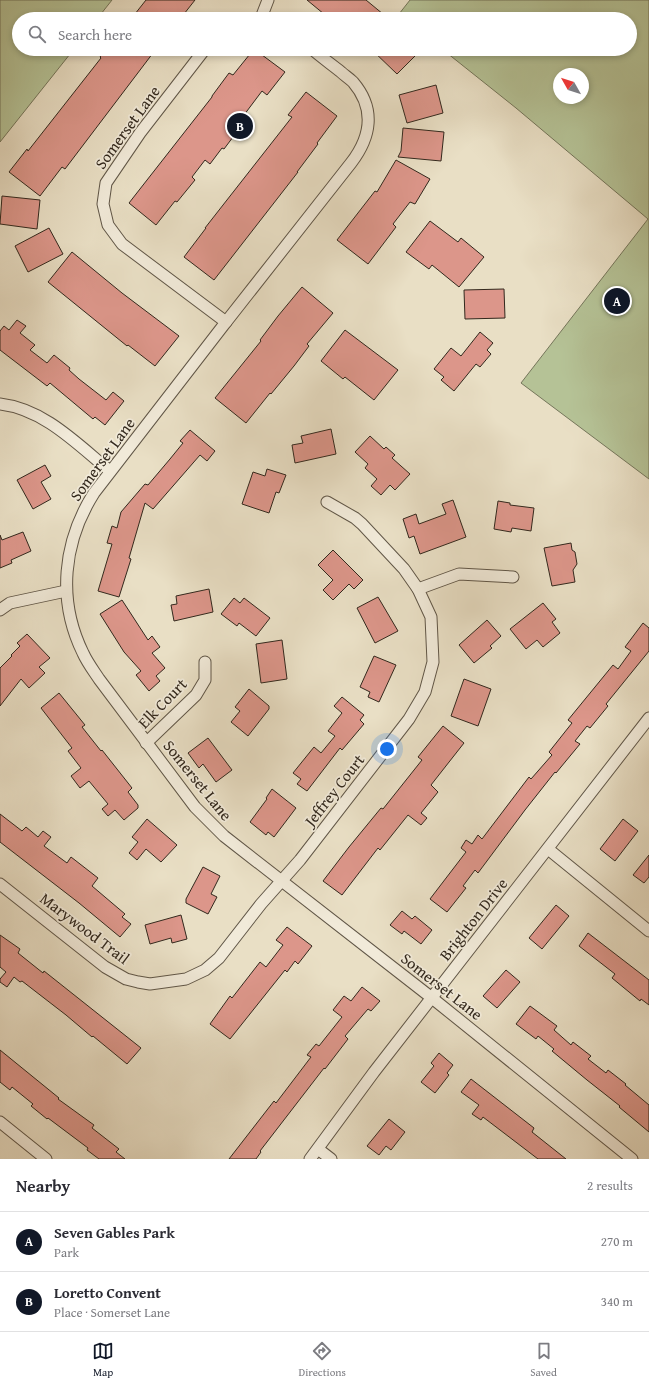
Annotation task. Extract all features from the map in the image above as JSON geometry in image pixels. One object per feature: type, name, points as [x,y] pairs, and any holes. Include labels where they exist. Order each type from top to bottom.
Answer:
[{"type":"street","points":[[262,12],[268,0]]},
{"type":"street","name":"Somerset Lane","points":[[200,56],[140,133],[106,182],[103,204],[108,225],[122,244],[226,322]]},
{"type":"street","name":"Somerset Lane","points":[[320,56],[352,82],[364,99],[368,118],[367,134],[360,151],[352,164],[226,322],[94,493],[80,518],[69,553],[66,591],[73,627],[82,652],[99,679],[194,807],[208,822],[281,881],[432,998],[632,1159]]},
{"type":"street","points":[[0,404],[23,409],[44,419],[110,471]]},
{"type":"street","name":"Jeffrey Court","points":[[281,881],[300,860],[409,719],[425,692],[432,662],[431,617],[418,589],[404,569],[362,524],[355,518],[327,502]]},
{"type":"street","points":[[418,589],[459,574],[513,577]]},
{"type":"street","points":[[0,610],[10,603],[66,591]]},
{"type":"street","name":"Elk Court","points":[[146,743],[196,695],[205,680],[205,662]]},
{"type":"street","name":"Brighton Drive","points":[[310,1159],[374,1072],[649,718]]},
{"type":"street","points":[[548,849],[649,931]]},
{"type":"street","name":"Marywood Trail","points":[[0,884],[105,967],[126,979],[150,984],[186,979],[205,970],[219,958],[281,881]]},
{"type":"street","points":[[0,1122],[46,1159]]},
{"type":"street","points":[[318,1149],[330,1159]]},
{"type":"green space","points":[[0,0],[112,0],[103,12],[12,12],[12,56],[68,56],[0,142]]},
{"type":"green space","points":[[410,0],[649,0],[649,479],[521,383],[648,219],[516,108],[451,56],[637,56],[637,12],[401,12]]},
{"type":"building","points":[[146,0],[195,0],[186,12],[137,12]]},
{"type":"building","points":[[307,0],[366,0],[381,12],[322,12]]},
{"type":"building","points":[[151,56],[65,169],[62,167],[40,196],[9,172],[27,149],[28,151],[101,58],[100,57]]},
{"type":"building","points":[[248,56],[263,56],[285,72],[267,95],[262,91],[238,123],[242,125],[224,149],[222,148],[210,164],[205,160],[192,177],[195,180],[177,202],[175,201],[156,225],[129,203],[229,73],[233,75]]},
{"type":"building","points":[[378,56],[415,56],[397,74]]},
{"type":"building","points":[[436,85],[443,113],[407,123],[399,95]]},
{"type":"building","points":[[306,92],[337,116],[298,172],[214,280],[184,257],[292,117],[288,115]]},
{"type":"building","points":[[403,128],[444,132],[441,161],[398,157],[401,151]]},
{"type":"building","points":[[396,160],[430,179],[415,204],[410,202],[393,224],[396,227],[368,264],[337,240],[375,191],[377,192]]},
{"type":"building","points":[[2,196],[40,200],[37,229],[0,224]]},
{"type":"building","points":[[430,221],[458,242],[461,238],[484,257],[459,287],[432,265],[429,269],[406,252]]},
{"type":"building","points":[[49,228],[63,254],[28,272],[15,246]]},
{"type":"building","points":[[72,252],[122,293],[179,336],[155,366],[128,345],[127,346],[48,282]]},
{"type":"building","points":[[302,287],[333,313],[307,344],[309,346],[294,366],[246,423],[215,398]]},
{"type":"building","points":[[504,289],[505,318],[465,319],[464,290]]},
{"type":"building","points":[[17,320],[26,326],[20,333],[35,345],[30,350],[47,363],[54,355],[70,368],[69,370],[79,379],[106,400],[113,392],[124,401],[105,425],[95,417],[93,419],[50,383],[47,386],[0,350],[0,331],[4,326],[9,330]]},
{"type":"building","points":[[345,330],[398,370],[374,400],[345,377],[343,379],[321,361]]},
{"type":"building","points":[[480,332],[493,343],[487,350],[491,354],[480,367],[476,364],[454,391],[441,380],[444,377],[434,369],[451,348],[461,356]]},
{"type":"building","points":[[331,429],[336,454],[295,463],[292,445],[303,443],[301,436]]},
{"type":"building","points":[[190,430],[215,451],[207,461],[200,455],[153,509],[145,503],[129,558],[131,559],[119,597],[98,591],[112,544],[107,543],[112,526],[117,528],[121,512],[145,484],[148,485],[170,459],[183,443],[180,441]]},
{"type":"building","points":[[370,436],[384,449],[386,447],[395,455],[392,458],[410,474],[395,490],[390,485],[381,495],[371,486],[377,479],[365,468],[368,464],[355,452]]},
{"type":"building","points":[[45,465],[51,476],[41,482],[51,499],[33,509],[17,480]]},
{"type":"building","points":[[267,469],[286,475],[279,493],[276,492],[269,513],[242,504],[253,472],[265,476]]},
{"type":"building","points":[[453,500],[466,537],[420,554],[414,536],[409,538],[403,519],[416,514],[419,524],[446,514],[442,504]]},
{"type":"building","points":[[498,501],[510,503],[510,505],[534,508],[531,531],[512,528],[511,532],[494,529]]},
{"type":"building","points":[[23,532],[31,551],[11,560],[12,563],[0,568],[0,535],[2,540]]},
{"type":"building","points":[[571,543],[572,550],[575,552],[577,564],[573,570],[575,582],[552,586],[544,548]]},
{"type":"building","points":[[333,550],[363,580],[354,589],[349,584],[333,600],[323,590],[333,580],[318,565]]},
{"type":"building","points":[[209,589],[213,612],[174,621],[171,605],[177,604],[176,596]]},
{"type":"building","points":[[378,597],[398,631],[375,643],[357,608]]},
{"type":"building","points":[[234,598],[240,603],[244,598],[270,618],[256,636],[239,623],[237,626],[221,614]]},
{"type":"building","points":[[122,600],[148,640],[152,636],[160,647],[152,653],[165,668],[156,676],[160,681],[149,691],[136,675],[141,671],[124,652],[100,614]]},
{"type":"building","points":[[543,603],[556,619],[552,622],[560,633],[543,647],[537,640],[526,649],[510,629]]},
{"type":"building","points":[[487,620],[501,636],[490,646],[492,648],[474,663],[459,645]]},
{"type":"building","points":[[643,623],[649,628],[649,651],[606,704],[608,706],[590,728],[587,726],[575,741],[580,744],[556,773],[555,772],[478,873],[475,870],[463,886],[466,888],[447,912],[430,899],[466,852],[461,848],[466,840],[472,844],[478,835],[482,839],[529,777],[531,779],[552,755],[549,752],[572,723],[568,720],[613,665],[618,669],[631,651],[625,647]]},
{"type":"building","points":[[27,634],[50,658],[39,667],[45,673],[29,688],[21,679],[0,706],[0,668],[20,646],[17,643]]},
{"type":"building","points":[[282,640],[287,679],[261,683],[256,644]]},
{"type":"building","points":[[374,656],[396,665],[379,702],[368,697],[370,692],[360,687]]},
{"type":"building","points":[[464,679],[491,689],[478,726],[451,716]]},
{"type":"building","points":[[249,689],[269,706],[269,709],[248,736],[231,722],[240,711],[235,707]]},
{"type":"building","points":[[59,693],[85,725],[82,727],[132,788],[128,792],[138,805],[138,808],[124,820],[115,810],[108,816],[102,809],[108,804],[89,781],[80,788],[71,776],[81,768],[68,751],[72,748],[41,708]]},
{"type":"building","points":[[342,697],[364,715],[360,720],[364,724],[342,750],[340,748],[307,791],[297,784],[301,779],[293,773],[314,747],[321,753],[335,736],[328,731],[342,713],[334,706]]},
{"type":"building","points":[[443,726],[464,743],[431,785],[438,792],[421,813],[427,818],[421,825],[408,815],[380,850],[378,848],[342,895],[323,881],[349,847],[381,808],[383,809],[422,760],[418,757]]},
{"type":"building","points":[[208,738],[232,770],[216,782],[203,764],[199,768],[188,753]]},
{"type":"building","points":[[272,789],[296,808],[274,837],[268,832],[266,835],[250,822],[267,799],[266,798]]},
{"type":"building","points":[[0,814],[22,831],[26,827],[38,837],[43,831],[51,837],[44,846],[67,863],[71,857],[98,878],[92,886],[125,914],[122,917],[131,924],[120,937],[79,903],[0,842]]},
{"type":"building","points":[[147,819],[177,845],[161,862],[146,849],[137,860],[129,853],[138,842],[132,837]]},
{"type":"building","points":[[623,819],[638,831],[615,861],[600,849]]},
{"type":"building","points":[[649,855],[649,877],[644,883],[633,875]]},
{"type":"building","points":[[203,867],[220,876],[211,894],[217,897],[208,914],[186,903],[186,899]]},
{"type":"building","points":[[556,905],[569,916],[542,949],[529,938]]},
{"type":"building","points":[[402,911],[412,919],[415,916],[432,930],[421,944],[404,931],[402,934],[390,925]]},
{"type":"building","points":[[181,915],[187,939],[172,943],[171,938],[150,944],[145,925]]},
{"type":"building","points":[[287,927],[312,946],[298,964],[295,961],[287,972],[285,970],[230,1039],[210,1024],[230,996],[232,998],[260,962],[266,967],[283,945],[276,940]]},
{"type":"building","points":[[588,933],[649,980],[649,1005],[641,999],[640,1001],[612,978],[615,974],[579,946]]},
{"type":"building","points":[[0,935],[20,949],[18,953],[43,973],[44,971],[141,1048],[127,1064],[22,981],[20,982],[14,977],[7,987],[0,982],[0,979],[6,972],[0,967]]},
{"type":"building","points":[[506,970],[520,982],[497,1008],[483,996]]},
{"type":"building","points":[[362,987],[380,1001],[371,1011],[368,1009],[345,1036],[348,1039],[260,1151],[261,1152],[256,1159],[229,1159],[274,1101],[276,1103],[311,1057],[307,1055],[316,1044],[319,1046],[342,1017],[333,1010],[344,996],[351,1001]]},
{"type":"building","points":[[530,1006],[557,1026],[554,1030],[571,1045],[573,1042],[591,1056],[588,1059],[606,1073],[608,1070],[649,1105],[649,1132],[619,1107],[620,1106],[552,1051],[554,1049],[538,1036],[536,1039],[516,1024]]},
{"type":"building","points":[[0,1050],[59,1098],[58,1099],[94,1125],[92,1128],[119,1149],[116,1152],[125,1159],[99,1159],[87,1150],[88,1148],[31,1106],[33,1104],[12,1087],[10,1090],[0,1082]]},
{"type":"building","points":[[439,1053],[453,1065],[447,1073],[449,1075],[435,1093],[421,1082],[434,1066],[431,1063]]},
{"type":"building","points":[[471,1079],[534,1128],[532,1132],[566,1159],[538,1159],[483,1117],[481,1120],[472,1114],[479,1105],[461,1092]]},
{"type":"building","points":[[389,1119],[405,1132],[391,1150],[386,1146],[379,1155],[367,1146]]},
{"type":"place","name":"Loretto Convent","points":[[240,126]]},
{"type":"place","name":"Seven Gables Park","points":[[617,301]]}]
